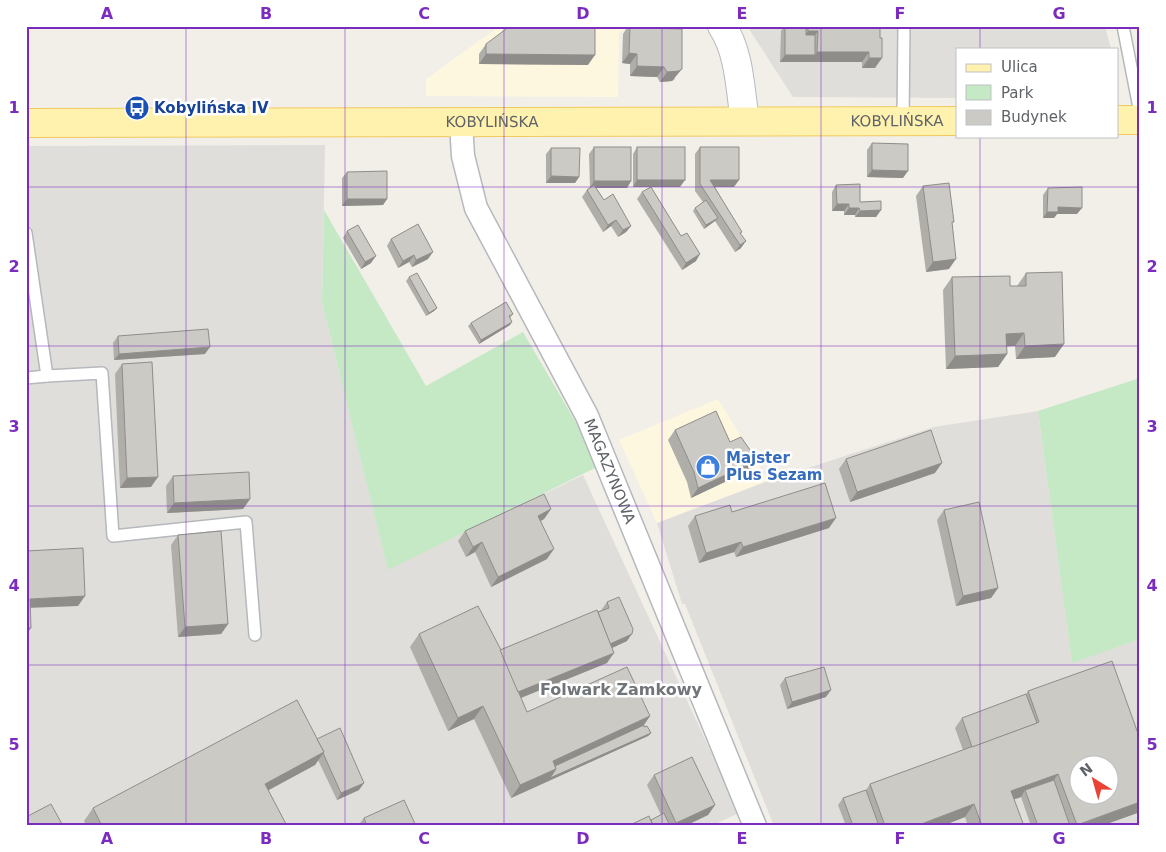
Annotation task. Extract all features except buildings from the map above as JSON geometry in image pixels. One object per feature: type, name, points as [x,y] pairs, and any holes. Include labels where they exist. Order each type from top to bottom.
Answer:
[{"type":"main road","points":[[1118,120],[1140,120]]},
{"type":"main road","name":"KOBYLIŃSKA","points":[[26,123],[956,122]]},
{"type":"street","points":[[722,26],[731,39],[738,71],[745,121]]},
{"type":"street","name":"MAGAZYNOWA","points":[[461,123],[462,156],[476,208],[587,416],[751,824]]},
{"type":"lane","points":[[903,121],[904,26]]},
{"type":"lane","points":[[1123,26],[1140,113]]},
{"type":"lane","points":[[26,233],[47,376]]},
{"type":"lane","points":[[26,378],[102,373],[113,536],[246,522],[255,635]]},
{"type":"shaded area","points":[[500,26],[631,26],[619,33],[618,97],[426,96],[426,79]]},
{"type":"shaded area","points":[[747,26],[1105,26],[1111,48],[956,48],[956,98],[793,97]]},
{"type":"shaded area","points":[[325,145],[322,303],[388,569],[583,475],[739,813],[711,826],[26,826],[26,146]]},
{"type":"shaded area","points":[[718,399],[768,481],[657,523],[619,440]]},
{"type":"shaded area","points":[[1038,411],[1072,662],[1140,639],[1140,826],[774,826],[685,604],[682,604],[657,523],[768,481],[934,427]]},
{"type":"green space","points":[[324,210],[426,386],[523,332],[589,445],[599,466],[388,570],[322,303]]},
{"type":"green space","points":[[1140,378],[1140,639],[1072,663],[1038,411]]},
{"type":"place","name":"Kobylińska IV","points":[[137,108]]},
{"type":"place","name":"Majster Plus Sezam","points":[[708,467]]},
{"type":"district","name":"Folwark Zamkowy","points":[[621,689]]}]
